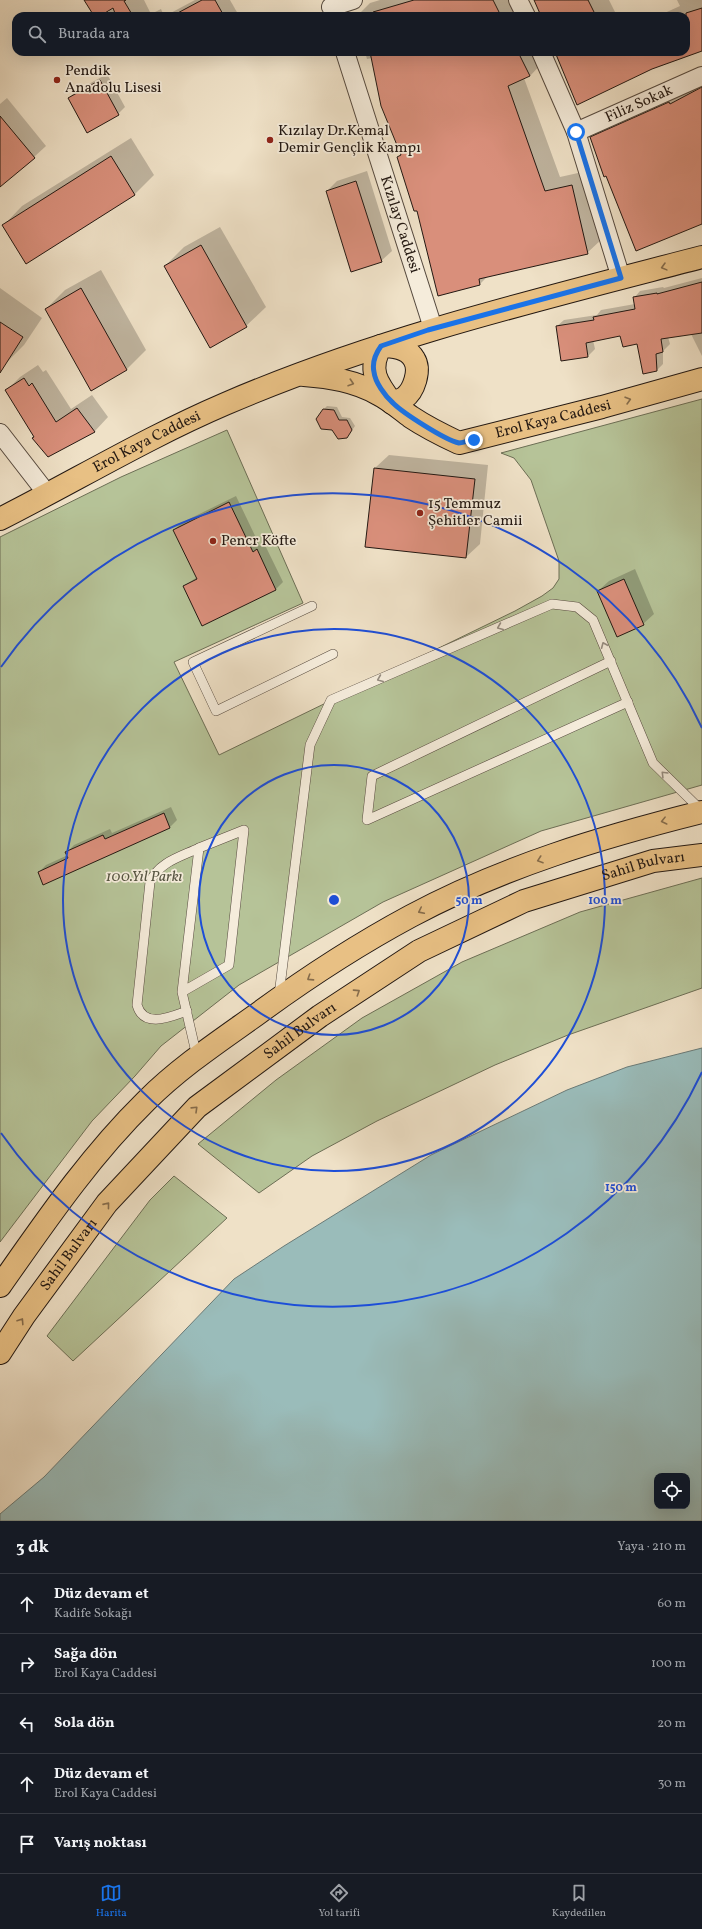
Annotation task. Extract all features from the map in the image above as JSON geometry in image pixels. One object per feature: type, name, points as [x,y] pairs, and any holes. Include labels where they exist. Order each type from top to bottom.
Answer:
[{"type":"main road","name":"Erol Kaya Caddesi","points":[[0,519],[48,495],[107,461],[224,404],[299,374],[433,328],[702,257]]},
{"type":"main road","points":[[381,346],[395,346],[406,352],[414,358],[417,369],[411,390],[403,399],[392,403],[379,386],[373,372],[375,355],[381,346]]},
{"type":"main road","name":"Erol Kaya Caddesi","points":[[299,374],[337,379],[379,394],[427,427],[459,443],[602,407],[702,379]]},
{"type":"main road","points":[[2,1281],[95,1155],[145,1102],[197,1057],[279,998],[380,933],[450,897],[553,855],[629,830],[702,812]]},
{"type":"main road","name":"Sahil Bulvarı","points":[[0,1353],[24,1316],[107,1203],[197,1107],[320,1016],[419,951],[524,901],[652,861],[702,855]]},
{"type":"street","points":[[331,8],[353,0]]},
{"type":"street","points":[[518,0],[524,12]]},
{"type":"street","name":"Kızılay Caddesi","points":[[346,56],[433,328]]},
{"type":"street","points":[[543,56],[576,132],[621,278]]},
{"type":"street","name":"Filiz Sokak","points":[[576,132],[702,76]]},
{"type":"street","points":[[0,433],[48,495]]},
{"type":"lane","points":[[279,998],[310,745],[331,700],[552,604],[577,607],[593,620],[653,764],[702,812]]},
{"type":"lane","points":[[312,606],[193,662],[216,711],[333,654]]},
{"type":"lane","points":[[611,661],[372,776],[367,820],[628,702]]},
{"type":"lane","points":[[182,992],[229,965],[244,830],[162,865],[153,875],[150,882],[137,1005],[141,1014],[151,1020],[164,1019],[187,1011]]},
{"type":"lane","points":[[197,1057],[182,992],[199,848]]},
{"type":"green space","name":"100.Yıl Parkı","points":[[702,399],[702,785],[541,831],[383,902],[239,985],[161,1046],[92,1121],[0,1242],[0,537],[121,477],[227,430],[303,603],[174,662],[219,755],[515,611],[553,588],[559,579],[559,561],[531,480],[514,458],[501,453]]},
{"type":"green space","points":[[702,878],[702,988],[568,1035],[495,1065],[377,1121],[312,1156],[259,1193],[198,1144],[276,1080],[362,1018],[462,962],[580,912]]},
{"type":"green space","points":[[174,1176],[227,1218],[73,1361],[47,1336],[150,1200]]},
{"type":"water","points":[[702,1048],[702,1521],[0,1521],[0,1514],[44,1477],[234,1279],[284,1246],[431,1155],[567,1090],[627,1067]]},
{"type":"building","points":[[84,0],[126,0],[124,1],[131,12],[114,12],[113,8],[106,12],[92,12]]},
{"type":"building","points":[[202,0],[215,0],[222,12],[180,12]]},
{"type":"building","points":[[414,0],[493,0],[499,12],[373,12]]},
{"type":"building","points":[[534,0],[588,0],[594,12],[539,12]]},
{"type":"building","points":[[702,8],[702,51],[690,55],[690,12]]},
{"type":"building","points":[[371,56],[520,56],[530,76],[508,86],[545,191],[572,185],[588,254],[479,279],[480,285],[438,296],[417,211],[414,211],[397,157],[401,155],[381,106]]},
{"type":"building","points":[[557,56],[688,56],[652,69],[577,105]]},
{"type":"building","points":[[100,80],[119,115],[87,133],[68,98]]},
{"type":"building","points":[[702,87],[702,224],[636,251],[606,176],[604,177],[590,137],[669,102],[670,104]]},
{"type":"building","points":[[0,116],[35,158],[0,187]]},
{"type":"building","points":[[111,156],[135,195],[26,264],[2,225]]},
{"type":"building","points":[[356,181],[382,262],[351,272],[326,191]]},
{"type":"building","points":[[201,245],[247,327],[210,348],[164,266]]},
{"type":"building","points":[[702,282],[702,333],[661,339],[663,352],[656,354],[657,371],[643,374],[637,344],[623,347],[620,336],[586,343],[588,357],[561,361],[556,326],[594,320],[593,317],[635,309],[633,297],[657,294]]},
{"type":"building","points":[[81,288],[127,370],[91,391],[45,309]]},
{"type":"building","points":[[0,322],[23,337],[0,373]]},
{"type":"building","points":[[24,378],[29,386],[32,383],[56,422],[77,408],[95,432],[48,457],[32,438],[34,437],[5,390]]},
{"type":"building","points":[[323,409],[334,410],[339,420],[347,420],[352,430],[347,438],[338,439],[332,430],[321,429],[316,419]]},
{"type":"building","name":"15 Temmuz Şehitler Camii","points":[[374,468],[475,479],[466,558],[365,547]]},
{"type":"building","points":[[229,502],[253,552],[257,549],[276,590],[202,626],[183,586],[197,579],[173,530]]},
{"type":"building","points":[[624,579],[644,625],[617,637],[597,591]]},
{"type":"building","points":[[164,813],[170,828],[43,885],[38,872],[68,858],[65,852],[103,835],[105,839]]},
{"type":"place","name":"Pendik Anadolu Lisesi","points":[[57,80]]},
{"type":"place","name":"Kızılay Dr.Kemal Demir Gençlik Kampı","points":[[270,140]]},
{"type":"place","name":"15 Temmuz Şehitler Camii","points":[[420,513]]},
{"type":"place","name":"Pencr Köfte","points":[[213,541]]},
{"type":"route","points":[[474,440],[459,443],[410,417],[392,403],[379,386],[373,372],[375,355],[381,346],[428,330],[621,278],[576,132]]}]
